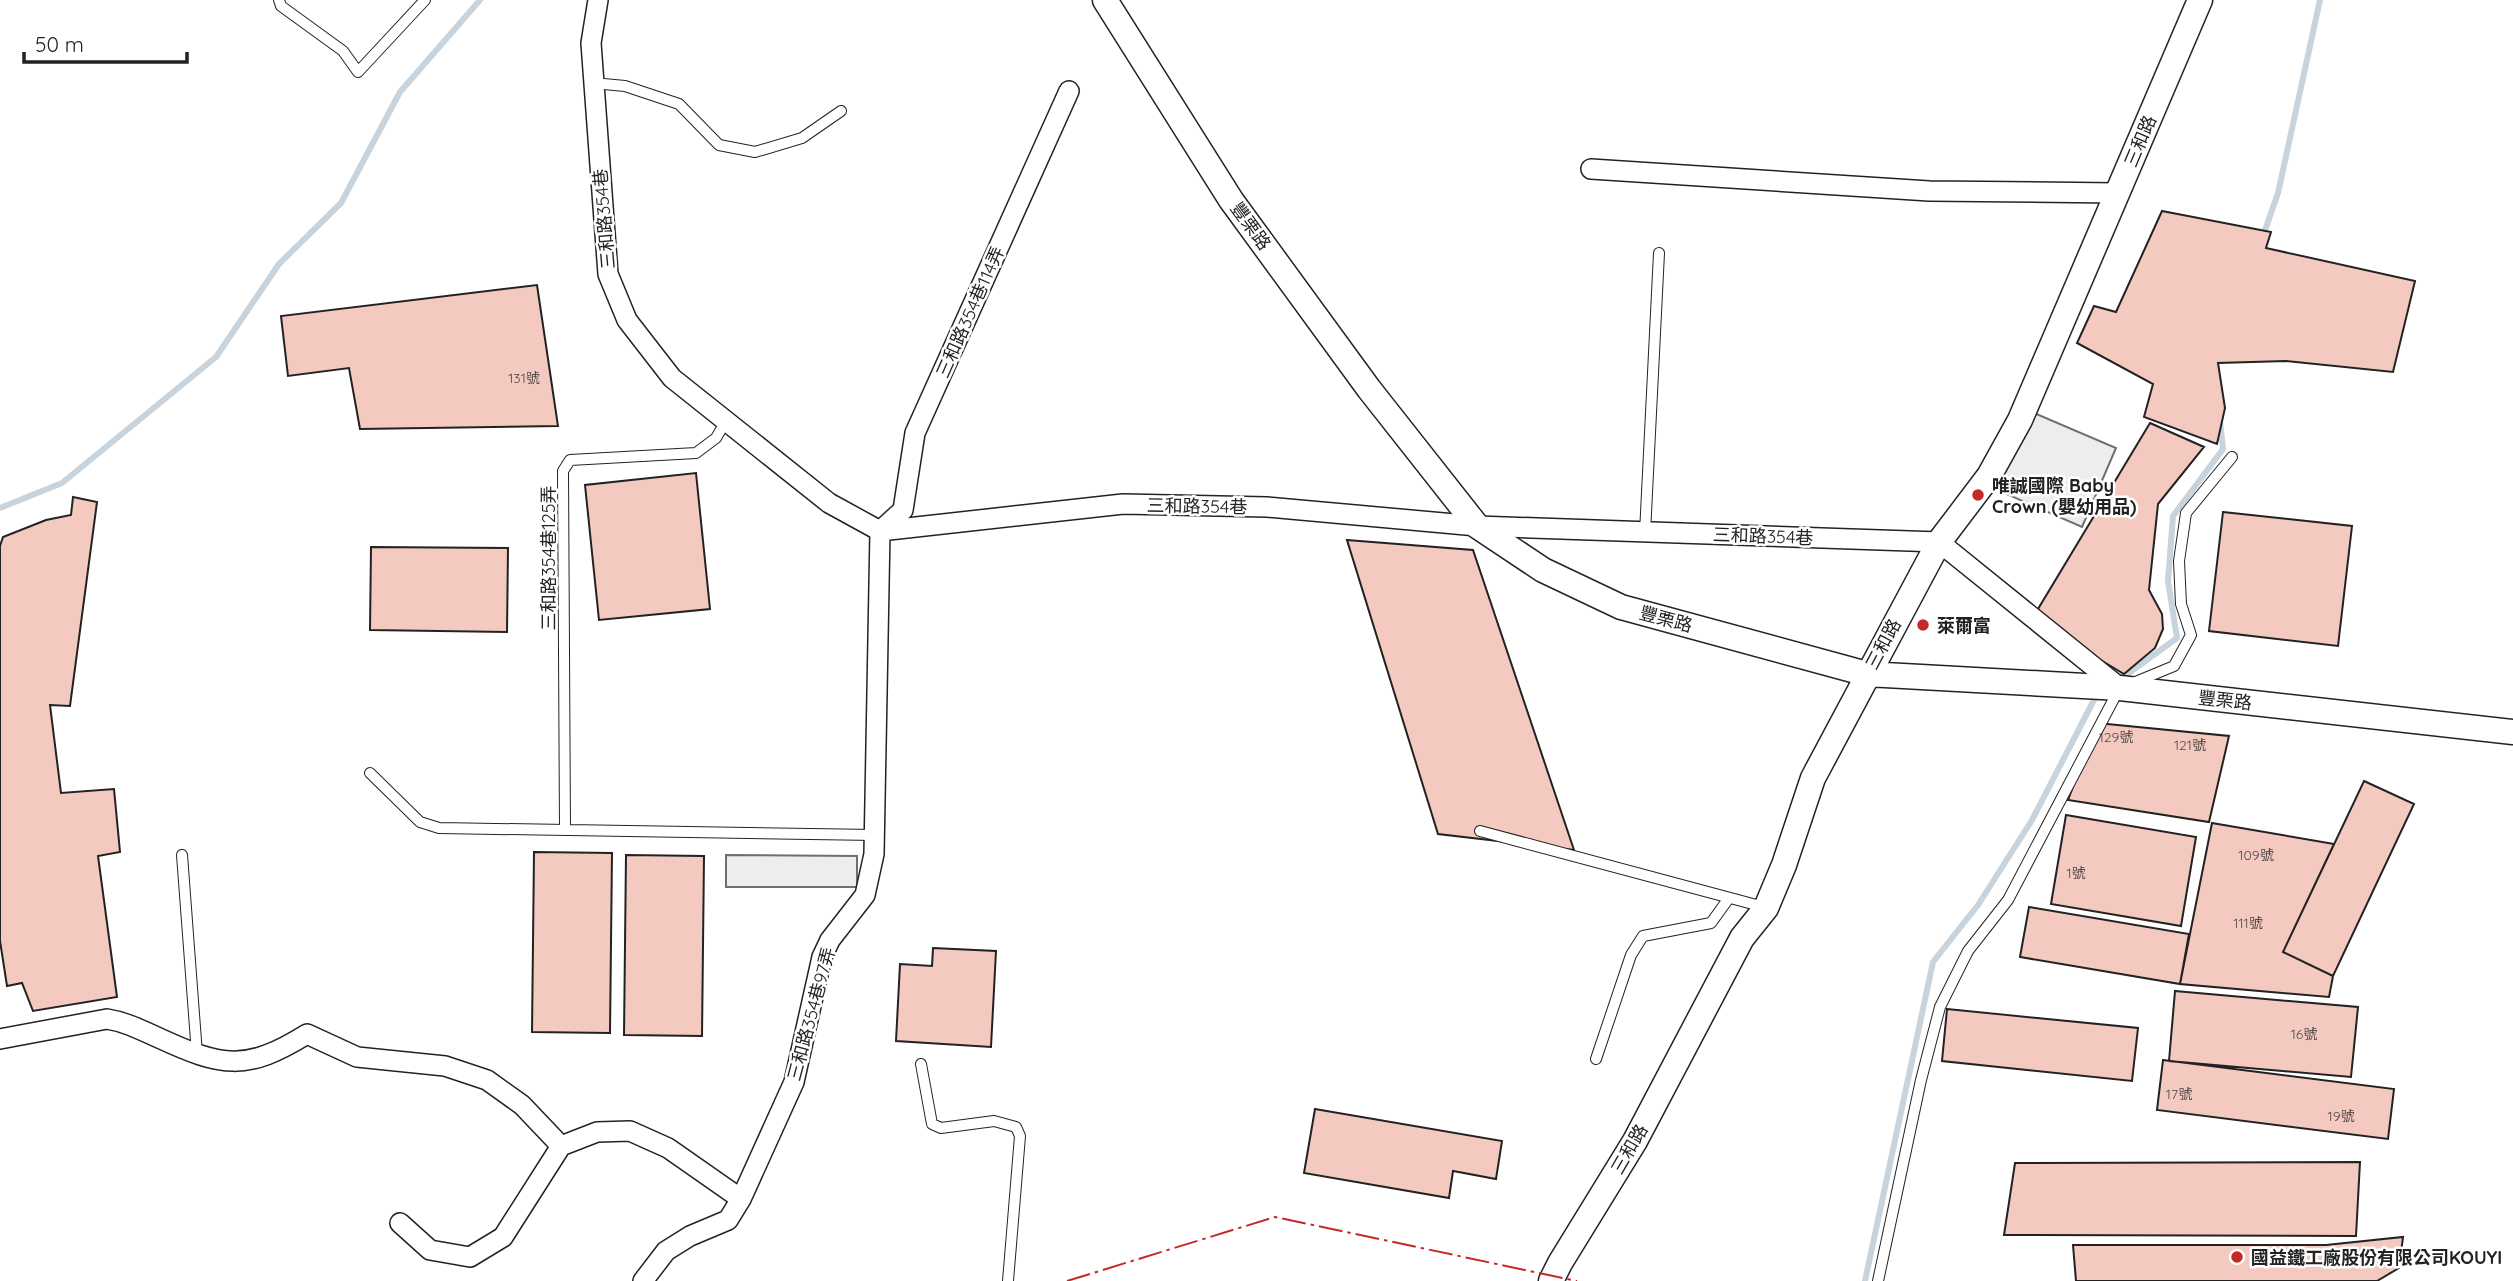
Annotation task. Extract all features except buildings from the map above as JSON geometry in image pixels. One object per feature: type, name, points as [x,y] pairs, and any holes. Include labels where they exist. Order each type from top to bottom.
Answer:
[{"type":"street","name":"三和路354巷","points":[[598,0],[591,43],[608,274],[627,320],[672,378],[830,503],[880,531],[1122,504],[1267,507],[1477,526],[1939,542]]},
{"type":"street","name":"豐栗路","points":[[1105,0],[1231,200],[1369,389],[1477,526],[1543,570],[1621,607],[1867,674],[2120,688],[2513,732]]},
{"type":"street","name":"三和路","points":[[1552,1281],[1560,1263],[1635,1141],[1737,948],[1766,908],[1784,865],[1812,778],[1867,674],[1939,542],[1989,476],[2020,420],[2200,0]]},
{"type":"street","name":"三和路354巷114弄","points":[[880,531],[903,510],[915,433],[1069,91]]},
{"type":"street","points":[[1591,169],[1929,191],[2118,193]]},
{"type":"street","name":"三和路354巷97弄","points":[[643,1281],[666,1251],[690,1236],[728,1220],[741,1199],[794,1082],[822,957],[830,940],[865,895],[875,835],[880,531]]},
{"type":"street","points":[[1939,542],[2120,688]]},
{"type":"street","points":[[0,1039],[107,1019],[123,1021],[197,1054],[218,1060],[246,1062],[284,1048],[307,1034],[357,1057],[445,1066],[487,1080],[522,1105],[561,1146]]},
{"type":"street","points":[[400,1223],[430,1251],[470,1257],[503,1237],[561,1146],[597,1132],[629,1131],[668,1147],[741,1199]]},
{"type":"lane","points":[[279,0],[281,6],[343,51],[358,72],[425,0]]},
{"type":"lane","points":[[593,83],[625,86],[679,104],[719,145],[755,152],[802,138],[841,111]]},
{"type":"lane","points":[[1644,533],[1659,253]]},
{"type":"lane","name":"三和路354巷125弄","points":[[565,830],[563,471],[570,460],[695,453],[716,438],[726,421]]},
{"type":"lane","points":[[1878,1281],[1921,1080],[1940,1007],[1968,951],[2008,900],[2120,688],[2174,666],[2191,635],[2181,604],[2179,561],[2186,513],[2232,457]]},
{"type":"lane","points":[[370,773],[420,822],[439,828],[875,835]]},
{"type":"lane","points":[[1480,831],[1766,908]]},
{"type":"lane","points":[[182,855],[197,1054]]},
{"type":"lane","points":[[1596,1059],[1631,955],[1643,936],[1711,923],[1729,898]]},
{"type":"lane","points":[[921,1064],[932,1124],[941,1128],[994,1121],[1016,1127],[1020,1136],[1008,1281]]},
{"type":"shaded area","points":[[2020,407],[2116,448],[2082,527],[1986,485]]},
{"type":"shaded area","points":[[726,855],[857,856],[857,887],[726,887]]},
{"type":"waterway","points":[[0,508],[62,483],[216,357],[279,264],[341,203],[400,92],[480,0]]},
{"type":"waterway","points":[[2263,236],[2278,193],[2320,0]]},
{"type":"waterway","points":[[2118,681],[2177,638],[2168,581],[2173,516],[2223,449],[2220,421]]},
{"type":"waterway","points":[[1865,1281],[1933,962],[1978,905],[2032,820],[2098,695]]},
{"type":"power","points":[[1067,1281],[1275,1217],[1577,1281]]},
{"type":"place","name":"唯誠國際 Baby Crown (嬰幼用品)","points":[[1978,495]]},
{"type":"place","name":"萊爾富","points":[[1923,625]]},
{"type":"place","name":"國益鐵工廠股份有限公司KOUYI","points":[[2237,1257]]}]
